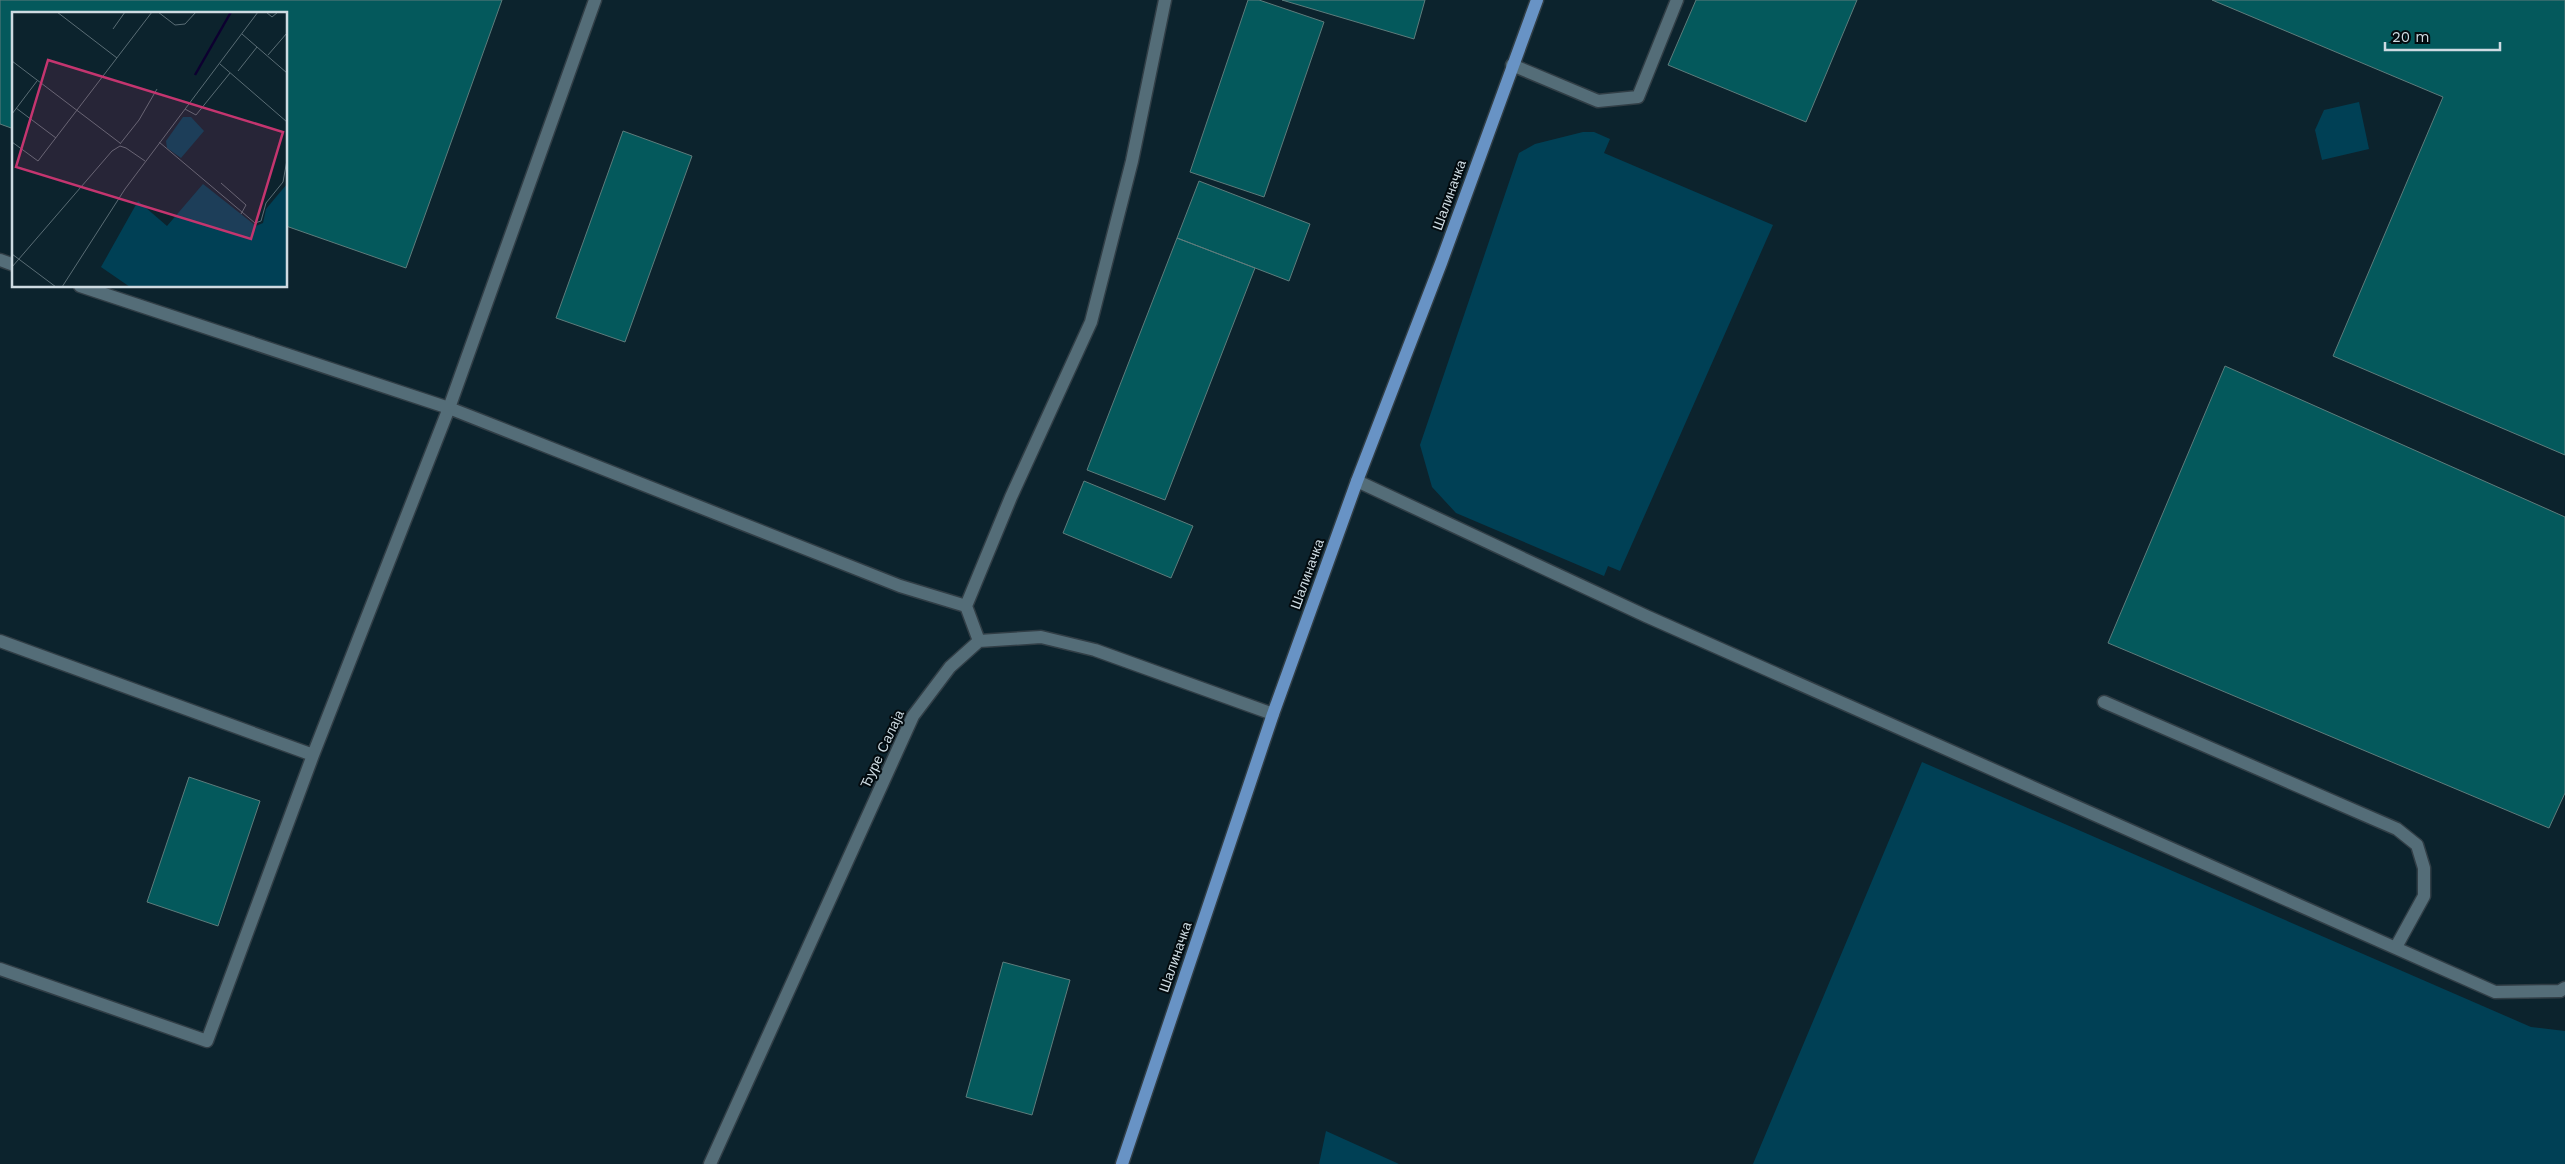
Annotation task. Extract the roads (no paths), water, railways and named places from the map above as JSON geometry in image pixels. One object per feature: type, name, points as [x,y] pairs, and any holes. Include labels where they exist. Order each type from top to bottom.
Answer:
[{"type":"main road","name":"Шалиначка","points":[[1122,1164],[1273,714],[1357,481],[1441,263],[1537,0]]},
{"type":"street","points":[[0,969],[207,1041],[313,755],[449,408],[595,0]]},
{"type":"street","points":[[1165,0],[1132,161],[1091,322],[1011,497],[966,606],[979,641],[1041,637],[1086,647],[1273,714]]},
{"type":"street","points":[[1512,65],[1598,100],[1638,97],[1677,0]]},
{"type":"street","points":[[0,260],[12,264]]},
{"type":"street","points":[[86,288],[449,408],[900,586],[966,606]]},
{"type":"street","points":[[1357,481],[1646,616],[2496,992],[2560,991],[2565,988]]},
{"type":"street","points":[[0,641],[313,755]]},
{"type":"street","name":"Ђуре Салаја","points":[[710,1164],[913,716],[950,666],[979,641]]},
{"type":"street","points":[[2104,702],[2398,829],[2417,845],[2424,868],[2424,896],[2396,947]]}]
